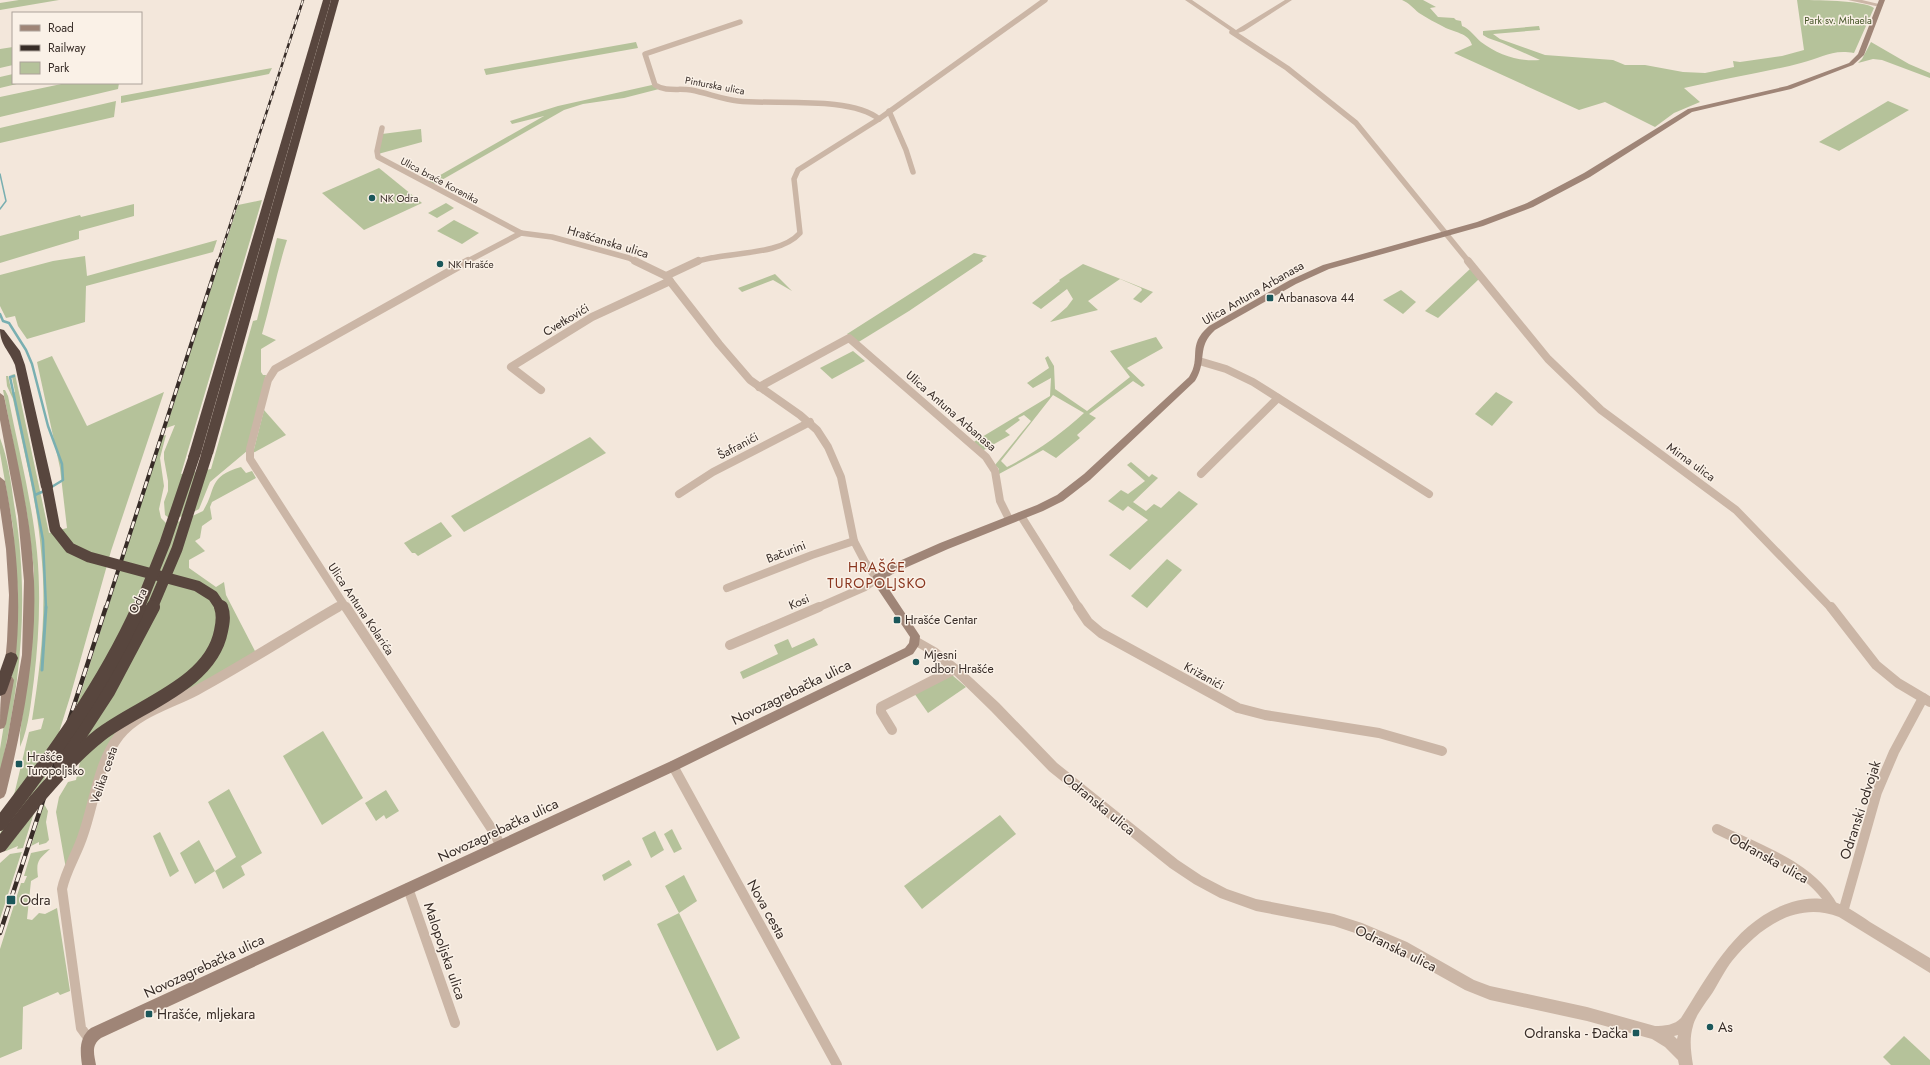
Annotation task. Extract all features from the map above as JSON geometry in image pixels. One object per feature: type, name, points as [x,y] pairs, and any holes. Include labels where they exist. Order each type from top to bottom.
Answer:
[{"type":"highway","name":"Odra","points":[[0,824],[56,750],[119,648],[160,559],[194,457],[327,0]]},
{"type":"highway","name":"Odra","points":[[0,846],[36,800],[72,749],[132,649],[172,562],[207,454],[335,0]]},
{"type":"highway","points":[[0,332],[16,354],[20,365],[55,529],[60,537],[70,548],[89,557],[197,586],[207,591],[218,600],[222,609],[223,625],[214,651],[191,677],[170,692],[110,728],[90,743],[36,800]]},
{"type":"highway","points":[[0,690],[11,658]]},
{"type":"main road","name":"Ulica Antuna Arbanasa","points":[[877,579],[888,571],[944,546],[1051,503],[1087,477],[1192,379],[1198,370],[1200,340],[1207,331],[1293,282],[1326,267],[1497,218],[1549,196],[1608,162],[1690,110],[1790,88],[1851,64],[1861,55],[1881,3]]},
{"type":"main road","points":[[0,400],[23,516],[29,581],[27,655],[13,741],[0,793]]},
{"type":"main road","points":[[0,481],[8,521],[13,569],[11,658],[0,724]]},
{"type":"main road","points":[[877,579],[914,634],[916,641]]},
{"type":"main road","name":"Novozagrebačka ulica","points":[[89,1038],[126,1018],[673,766],[905,653],[911,649],[916,641]]},
{"type":"main road","points":[[89,1038],[87,1047],[89,1065]]},
{"type":"street","points":[[668,279],[687,265],[707,258],[781,245],[796,238],[800,233],[794,183],[797,172],[807,163],[879,119],[1045,0]]},
{"type":"street","points":[[1188,0],[1232,32],[1242,30],[1289,0]]},
{"type":"street","points":[[1851,0],[1881,3]]},
{"type":"street","name":"Pinturska ulica","points":[[740,22],[645,54],[655,85],[664,88],[697,91],[737,101],[818,103],[871,112]]},
{"type":"street","name":"Mirna ulica","points":[[1232,32],[1287,68],[1356,123],[1535,345],[1575,386],[1632,434],[1736,510],[1830,606],[1876,665],[1898,683],[1926,700]]},
{"type":"street","points":[[871,112],[887,112]]},
{"type":"street","points":[[871,112],[879,119]]},
{"type":"street","points":[[887,112],[906,150],[913,172]]},
{"type":"street","name":"Ulica braće Korenika","points":[[382,128],[376,151],[378,157],[521,233]]},
{"type":"street","name":"Hrašćanska ulica","points":[[521,233],[552,237],[591,249],[629,258],[668,279],[728,356],[750,380],[810,422],[826,444],[841,477],[854,541],[865,562],[877,579]]},
{"type":"street","name":"Ulica Antuna Kolarića","points":[[500,845],[495,834],[252,463],[250,449],[270,375],[278,366],[491,247],[521,233]]},
{"type":"street","name":"Cvetkovići","points":[[541,390],[511,366],[592,317],[668,279]]},
{"type":"street","name":"Ulica Antuna Arbanasa","points":[[759,387],[849,338],[986,457],[995,471],[1000,501],[1009,519]]},
{"type":"street","points":[[1199,361],[1208,362],[1244,378],[1278,398],[1380,465],[1429,494]]},
{"type":"street","points":[[1201,474],[1278,398]]},
{"type":"street","name":"Šafranići","points":[[679,494],[713,472],[810,422]]},
{"type":"street","name":"Križanići","points":[[1021,516],[1088,622],[1101,633],[1115,641],[1229,704],[1245,710],[1379,733],[1442,751]]},
{"type":"street","name":"Bačurini","points":[[727,588],[812,555],[854,541]]},
{"type":"street","name":"Kosi","points":[[730,645],[866,587],[877,579]]},
{"type":"street","name":"Velika cesta","points":[[89,1038],[81,1028],[62,889],[63,881],[79,849],[107,759],[119,736],[132,724],[197,690],[344,604]]},
{"type":"street","name":"Odranska ulica","points":[[916,641],[933,651],[955,669],[995,707],[1053,767],[1174,864],[1209,886],[1224,894],[1256,905],[1334,920],[1367,931],[1402,947],[1470,985],[1490,993],[1587,1014],[1655,1033],[1668,1032],[1686,1023],[1727,957],[1748,934],[1764,922],[1797,906],[1813,904],[1838,909]]},
{"type":"street","points":[[892,730],[881,712],[881,707],[955,669]]},
{"type":"street","name":"Odranski odvojak","points":[[1838,909],[1877,792],[1894,752],[1926,700]]},
{"type":"street","name":"Nova cesta","points":[[673,766],[837,1065]]},
{"type":"street","name":"Odranska ulica","points":[[1717,829],[1800,873],[1823,892],[1838,909],[1930,966]]},
{"type":"street","name":"Malopoljska ulica","points":[[408,888],[455,1023]]},
{"type":"street","points":[[1685,1060],[1686,1023]]},
{"type":"street","points":[[1655,1033],[1670,1042],[1685,1060]]},
{"type":"green space","points":[[19,0],[59,0],[0,10],[0,3]]},
{"type":"green space","name":"Park sv. Mihaela","points":[[1402,0],[1423,0],[1436,7],[1430,8],[1438,17],[1454,18],[1461,21],[1462,26],[1468,29],[1488,47],[1494,51],[1517,59],[1540,60],[1488,38],[1483,35],[1483,31],[1539,26],[1540,30],[1493,34],[1500,39],[1545,55],[1613,60],[1625,65],[1645,65],[1683,72],[1705,73],[1734,67],[1733,61],[1740,62],[1782,56],[1804,50],[1797,0],[1825,0],[1860,3],[1874,8],[1854,53],[1833,53],[1787,67],[1684,88],[1700,102],[1674,113],[1655,127],[1605,102],[1579,110],[1454,53],[1472,45],[1468,38],[1428,19]]},
{"type":"green space","points":[[636,42],[638,48],[486,75],[484,69]]},
{"type":"green space","points":[[1871,42],[1909,64],[1930,73],[1930,78],[1882,60],[1873,59],[1858,63],[1862,59]]},
{"type":"green space","points":[[12,47],[12,65],[0,68],[0,49]]},
{"type":"green space","points":[[272,68],[269,74],[121,103],[121,96]]},
{"type":"green space","points":[[12,74],[12,84],[17,84],[0,88],[0,77]]},
{"type":"green space","points":[[61,84],[119,84],[118,89],[0,117],[0,97]]},
{"type":"green space","points":[[652,85],[659,89],[624,98],[583,104],[564,110],[433,185],[428,182],[544,116],[512,124],[510,121],[558,106]]},
{"type":"green space","points":[[116,101],[114,117],[0,143],[0,128]]},
{"type":"green space","points":[[1888,101],[1909,110],[1839,151],[1819,142]]},
{"type":"green space","points":[[421,129],[422,142],[378,154],[382,134]]},
{"type":"green space","name":"NK Odra","points":[[379,168],[422,203],[364,230],[322,193]]},
{"type":"green space","points":[[262,200],[181,474],[211,469],[253,321],[257,320],[277,238],[287,240],[262,334],[276,340],[261,349],[261,372],[263,375],[266,375],[247,451],[210,482],[199,509],[186,516],[169,518],[165,515],[164,502],[168,491],[168,481],[164,452],[175,425],[166,428],[238,205]]},
{"type":"green space","points":[[446,203],[454,208],[437,218],[428,213]]},
{"type":"green space","points":[[134,204],[134,216],[79,231],[79,239],[0,263],[0,236],[80,215],[81,217]]},
{"type":"green space","points":[[454,220],[479,233],[462,244],[437,231]]},
{"type":"green space","points":[[217,240],[213,252],[86,286],[85,322],[27,339],[18,326],[15,316],[6,318],[0,306],[0,275],[53,261],[85,256],[87,276]]},
{"type":"green space","points":[[974,253],[987,256],[982,259],[983,261],[909,311],[857,343],[847,334]]},
{"type":"green space","points":[[1083,264],[1153,292],[1141,303],[1133,299],[1142,290],[1141,288],[1120,279],[1088,301],[1098,310],[1050,322],[1067,307],[1073,299],[1067,289],[1041,309],[1032,303],[1060,281],[1059,280]]},
{"type":"green space","points":[[1470,269],[1479,279],[1438,318],[1425,311]]},
{"type":"green space","points":[[775,274],[792,291],[773,280],[742,292],[738,288]]},
{"type":"green space","points":[[1401,290],[1416,302],[1403,314],[1383,300]]},
{"type":"green space","points":[[1156,337],[1163,348],[1127,368],[1145,385],[1142,387],[1133,381],[1089,414],[1096,418],[1077,435],[1080,438],[1056,458],[1043,450],[999,474],[999,469],[995,465],[1031,421],[1024,415],[1018,418],[1020,420],[1005,431],[1010,435],[982,451],[972,443],[1050,396],[1051,378],[1033,388],[1027,383],[1049,368],[1045,358],[1048,356],[1054,366],[1055,389],[1087,411],[1130,377],[1110,351]],"holes":[[[1053,395],[1084,413],[1047,443],[1028,456],[1007,467],[1001,461]]]},
{"type":"green space","points":[[853,351],[865,361],[832,379],[820,368]]},
{"type":"green space","points":[[52,356],[87,426],[164,392],[111,551],[70,697],[23,848],[17,849],[18,846],[6,851],[0,847],[0,834],[15,791],[29,732],[41,729],[44,718],[32,720],[38,678],[43,615],[43,572],[39,532],[13,399],[7,386],[6,376],[8,376],[12,393],[15,392],[12,377],[14,376],[11,375],[15,374],[49,533],[67,528],[60,468],[37,362]]},
{"type":"green space","points":[[3,390],[5,390],[8,396],[28,494],[35,532],[39,584],[39,616],[36,663],[26,731],[20,747],[20,733],[32,647],[34,571],[27,514]]},
{"type":"green space","points":[[1496,392],[1513,402],[1492,426],[1475,414]]},
{"type":"green space","points":[[264,410],[286,435],[253,453]]},
{"type":"green space","points":[[166,435],[160,458],[164,486],[159,509],[161,518],[166,523],[182,521],[203,511],[214,484],[223,475],[230,471],[241,467],[246,473],[252,471],[256,478],[212,502],[210,507],[212,519],[202,526],[200,538],[195,541],[205,551],[189,560],[189,568],[216,587],[224,582],[226,595],[256,653],[123,728],[66,869],[56,812],[59,797],[68,782],[76,780],[80,762],[57,767],[163,436]]},
{"type":"green space","points":[[590,437],[606,453],[464,532],[451,516]]},
{"type":"green space","points":[[0,438],[9,471],[19,538],[22,572],[22,606],[18,672],[0,773],[0,749],[14,663],[18,595],[13,527],[0,453]]},
{"type":"green space","points":[[1131,462],[1149,477],[1152,474],[1158,478],[1133,502],[1146,511],[1154,504],[1161,508],[1179,491],[1198,504],[1130,570],[1109,555],[1148,520],[1128,506],[1123,511],[1108,501],[1121,490],[1128,494],[1145,481],[1127,465]]},
{"type":"green space","points":[[441,522],[452,536],[418,556],[415,553],[412,553],[404,543]]},
{"type":"green space","points":[[1167,559],[1182,570],[1147,608],[1131,596]]},
{"type":"green space","points":[[814,638],[818,645],[743,679],[740,672],[778,654],[774,645],[788,639],[792,648]]},
{"type":"green space","points":[[952,675],[966,687],[928,713],[914,693]]},
{"type":"green space","points":[[323,731],[363,798],[322,825],[283,756]]},
{"type":"green space","points":[[229,789],[262,853],[241,866],[245,875],[223,889],[215,871],[236,857],[208,802]]},
{"type":"green space","points":[[386,790],[399,811],[386,819],[384,815],[376,821],[365,803]]},
{"type":"green space","points":[[44,804],[48,811],[46,822],[49,840],[46,843],[39,845],[39,842],[31,846]]},
{"type":"green space","points":[[1000,815],[1016,834],[922,909],[904,886]]},
{"type":"green space","points":[[672,829],[682,849],[674,853],[664,834]]},
{"type":"green space","points":[[655,831],[664,850],[651,858],[642,838]]},
{"type":"green space","points":[[160,832],[179,871],[170,877],[153,836]]},
{"type":"green space","points":[[199,840],[215,871],[195,884],[180,853]]},
{"type":"green space","points":[[50,849],[39,861],[37,867],[38,877],[31,881],[27,919],[32,920],[39,913],[45,914],[57,908],[70,991],[60,995],[58,992],[23,1007],[22,1049],[0,1058],[0,949],[21,883],[24,883],[27,876],[24,876],[31,853]]},
{"type":"green space","points":[[22,852],[0,919],[0,863],[10,854]]},
{"type":"green space","points":[[629,860],[632,865],[604,881],[602,875]]},
{"type":"green space","points":[[684,875],[697,901],[679,913],[665,886]]},
{"type":"green space","points":[[679,913],[740,1038],[717,1051],[657,924]]},
{"type":"green space","points":[[1904,1036],[1930,1060],[1930,1065],[1891,1065],[1883,1057]]},
{"type":"waterway","points":[[0,174],[6,201],[0,209]]},
{"type":"waterway","points":[[0,314],[3,321],[9,323],[26,350],[32,364],[48,426],[62,464],[63,480],[50,488]]},
{"type":"waterway","points":[[14,376],[10,377],[35,495]]},
{"type":"waterway","points":[[35,495],[44,491]]},
{"type":"waterway","points":[[35,495],[43,540],[46,607]]},
{"type":"waterway","points":[[42,670],[46,607]]},
{"type":"railway","points":[[218,262],[303,0]]},
{"type":"railway","points":[[106,608],[218,261]]},
{"type":"railway","points":[[0,933],[106,607]]},
{"type":"place","name":"NK Odra","points":[[372,198]]},
{"type":"place","name":"NK Hrašće","points":[[440,264]]},
{"type":"place","name":"Arbanasova 44","points":[[1270,298]]},
{"type":"place","name":"Hrašće Centar","points":[[897,620]]},
{"type":"place","name":"Mjesni odbor Hrašće","points":[[916,662]]},
{"type":"place","name":"Hrašće Turopoljsko","points":[[19,764]]},
{"type":"place","name":"Odra","points":[[11,900]]},
{"type":"place","name":"Hrašće, mljekara","points":[[149,1014]]},
{"type":"place","name":"As","points":[[1710,1027]]},
{"type":"place","name":"Odranska - Đačka","points":[[1636,1033]]},
{"type":"district","name":"HRAŠĆE TUROPOLJSKO","points":[[877,576]]}]
